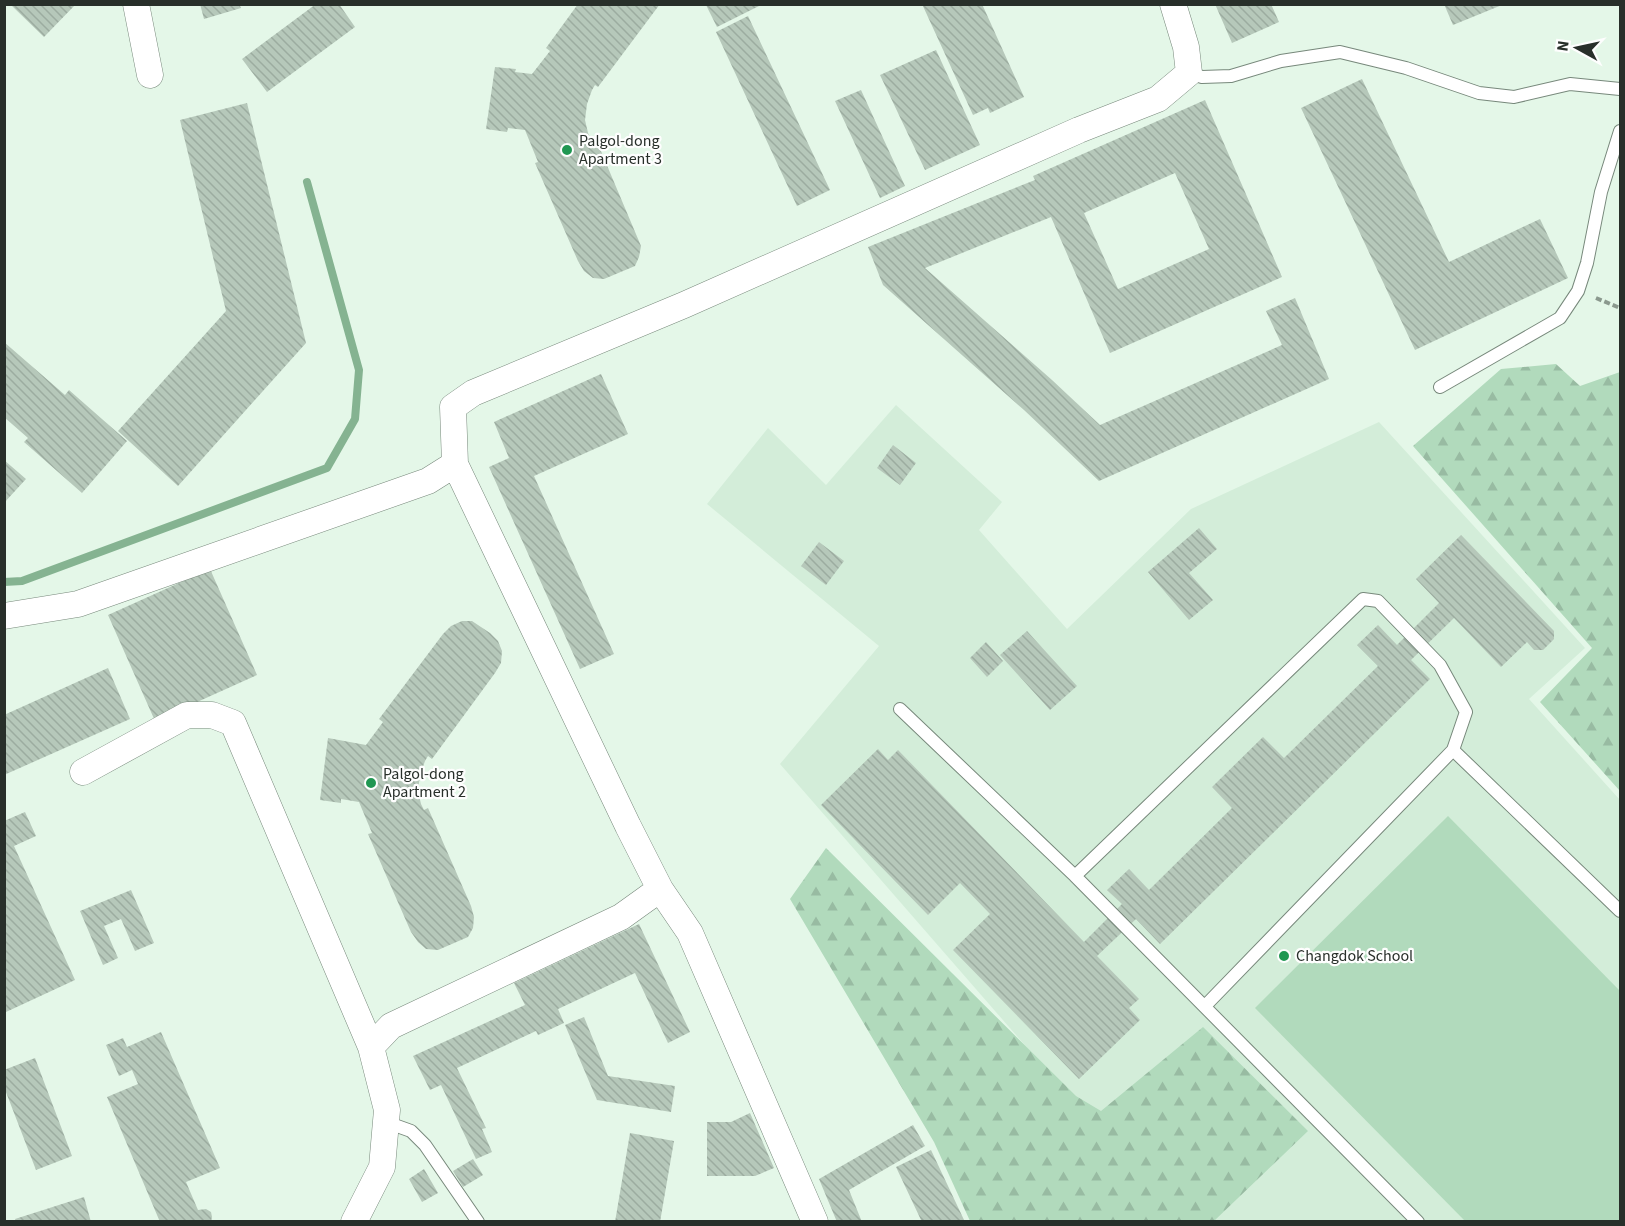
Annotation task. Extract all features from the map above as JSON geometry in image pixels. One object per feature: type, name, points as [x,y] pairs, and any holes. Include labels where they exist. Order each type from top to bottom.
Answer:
[{"type":"street","points":[[136,4],[150,75]]},
{"type":"street","points":[[815,1221],[690,933],[660,889],[628,826],[455,464],[453,407],[473,393],[684,305],[1079,130],[1158,99],[1189,73],[1186,47],[1173,4]]},
{"type":"street","points":[[4,616],[78,604],[428,481],[455,464]]},
{"type":"street","points":[[83,772],[187,715],[212,715],[233,723],[371,1047],[387,1110],[382,1167],[354,1221]]},
{"type":"street","points":[[371,1047],[391,1026],[621,917],[660,889]]},
{"type":"lane","points":[[1189,73],[1202,77],[1231,76],[1281,61],[1340,52],[1406,68],[1479,93],[1514,97],[1570,84],[1620,89]]},
{"type":"lane","points":[[1440,387],[1560,318],[1578,291],[1587,263],[1601,192],[1620,131]]},
{"type":"lane","points":[[1075,876],[1363,599],[1378,601],[1440,665],[1466,712],[1453,750],[1204,1006]]},
{"type":"lane","points":[[900,709],[1075,876],[1418,1221]]},
{"type":"lane","points":[[1453,750],[1620,911]]},
{"type":"lane","points":[[386,1122],[411,1131],[425,1145],[478,1221]]},
{"type":"path","points":[[1578,291],[1620,308]]},
{"type":"shaded area","name":"Changdok School","points":[[896,405],[1002,502],[979,530],[1067,629],[1191,509],[1379,422],[1585,648],[1529,699],[1620,800],[1620,1221],[1141,1221],[1083,1112],[780,764],[879,646],[707,504],[768,428],[826,485]]},
{"type":"green space","points":[[1556,364],[1580,386],[1620,372],[1620,791],[1540,702],[1592,648],[1413,446],[1501,369]]},
{"type":"green space","points":[[1448,816],[1620,991],[1620,1221],[1465,1221],[1255,1008]]},
{"type":"green space","points":[[826,848],[1076,1096],[1101,1111],[1203,1027],[1308,1131],[1214,1221],[970,1221],[934,1142],[790,899]]},
{"type":"building","points":[[10,4],[76,4],[44,37]]},
{"type":"building","points":[[200,4],[239,4],[241,8],[204,19]]},
{"type":"building","points":[[316,4],[339,4],[355,27],[267,92],[242,59]]},
{"type":"building","name":"Palgol-dong Apartment 3","points":[[578,4],[660,4],[598,87],[595,85],[587,104],[585,120],[588,133],[591,139],[595,137],[641,246],[635,266],[604,279],[593,278],[584,271],[578,261],[535,163],[538,162],[525,130],[508,128],[507,132],[486,129],[495,67],[516,69],[515,72],[532,74],[550,51],[546,48]]},
{"type":"building","points":[[763,4],[717,27],[706,5]]},
{"type":"building","points":[[922,4],[982,4],[1024,97],[990,113],[988,108],[973,115]]},
{"type":"building","points":[[1215,4],[1271,4],[1279,22],[1232,43]]},
{"type":"building","points":[[1444,4],[1502,4],[1502,5],[1453,25]]},
{"type":"building","points":[[748,16],[830,190],[797,206],[716,32]]},
{"type":"building","points":[[936,50],[980,145],[925,170],[880,75]]},
{"type":"building","points":[[1362,79],[1449,262],[1540,219],[1568,278],[1415,350],[1301,108]]},
{"type":"building","points":[[861,90],[905,186],[880,198],[835,101]]},
{"type":"building","points":[[1205,100],[1282,277],[1110,353],[1051,217],[925,268],[1100,425],[1282,345],[1266,311],[1295,298],[1329,379],[1099,481],[1024,410],[883,285],[868,247],[1035,180],[1033,176]],"holes":[[[1175,173],[1209,249],[1118,289],[1084,213]]]},
{"type":"building","points":[[247,103],[306,343],[178,486],[118,431],[226,311],[180,120]]},
{"type":"building","points":[[4,342],[65,395],[69,390],[127,441],[82,493],[24,442],[28,438],[4,417]]},
{"type":"building","points":[[601,374],[628,434],[534,476],[614,654],[580,669],[489,467],[509,458],[494,422]]},
{"type":"building","points":[[893,445],[916,463],[900,485],[877,468]]},
{"type":"building","points":[[4,460],[26,479],[4,503]]},
{"type":"building","points":[[1199,528],[1217,549],[1189,573],[1213,600],[1189,620],[1148,572]]},
{"type":"building","points":[[1461,535],[1554,631],[1554,639],[1543,650],[1534,650],[1527,642],[1501,667],[1454,618],[1411,660],[1430,679],[1160,944],[1136,919],[1097,956],[1139,999],[1129,1008],[1140,1020],[1079,1079],[953,950],[990,914],[960,883],[928,915],[821,805],[878,749],[888,760],[898,750],[1084,942],[1122,904],[1107,890],[1129,869],[1149,890],[1232,808],[1212,787],[1263,737],[1284,758],[1378,666],[1357,645],[1378,625],[1397,645],[1439,603],[1416,579]]},
{"type":"building","points":[[819,542],[844,561],[826,585],[801,566]]},
{"type":"building","points":[[210,569],[257,675],[155,721],[108,615]]},
{"type":"building","name":"Palgol-dong Apartment 2","points":[[462,621],[472,621],[498,641],[502,651],[501,663],[432,759],[428,756],[420,775],[418,791],[421,804],[424,810],[428,808],[471,906],[474,917],[473,928],[468,937],[438,950],[426,949],[411,932],[368,834],[372,833],[359,802],[341,799],[341,803],[320,800],[328,738],[366,745],[383,722],[379,719],[443,634],[451,626]]},
{"type":"building","points":[[1027,631],[1077,686],[1050,710],[1000,655]]},
{"type":"building","points":[[986,642],[1003,661],[987,677],[970,658]]},
{"type":"building","points":[[108,668],[130,719],[4,775],[4,715]]},
{"type":"building","points":[[25,812],[36,836],[14,846],[75,980],[6,1012],[4,1008],[4,821]]},
{"type":"building","points":[[131,890],[154,943],[135,951],[121,919],[104,926],[118,958],[103,965],[80,911]]},
{"type":"building","points":[[639,924],[690,1032],[668,1043],[635,973],[558,1009],[564,1023],[538,1035],[536,1031],[457,1068],[486,1128],[482,1129],[492,1152],[476,1159],[441,1085],[430,1090],[413,1056],[525,1005],[514,983]]},
{"type":"building","points":[[584,1017],[608,1076],[675,1086],[671,1112],[597,1100],[565,1025]]},
{"type":"building","points":[[161,1032],[220,1168],[186,1182],[198,1210],[206,1209],[211,1212],[211,1222],[160,1222],[107,1097],[138,1084],[132,1070],[119,1076],[106,1045],[123,1038],[127,1047]]},
{"type":"building","points":[[35,1058],[72,1156],[36,1170],[4,1087],[4,1070]]},
{"type":"building","points":[[750,1113],[774,1168],[755,1176],[707,1176],[707,1122],[731,1122]]},
{"type":"building","points":[[913,1125],[925,1146],[849,1190],[862,1222],[837,1222],[819,1179]]},
{"type":"building","points":[[630,1133],[674,1141],[660,1222],[615,1222]]},
{"type":"building","points":[[931,1150],[965,1222],[918,1222],[921,1220],[896,1167]]},
{"type":"building","points":[[473,1159],[483,1175],[463,1187],[453,1171]]},
{"type":"building","points":[[424,1169],[438,1193],[422,1202],[409,1179]]},
{"type":"building","points":[[84,1197],[91,1222],[16,1222],[15,1219]]},
{"type":"waterway","points":[[4,582],[22,581],[327,468],[355,419],[359,370],[307,182]]},
{"type":"place","name":"Palgol-dong Apartment 3","points":[[567,150]]},
{"type":"place","name":"Palgol-dong Apartment 2","points":[[371,783]]},
{"type":"place","name":"Changdok School","points":[[1284,956]]}]
